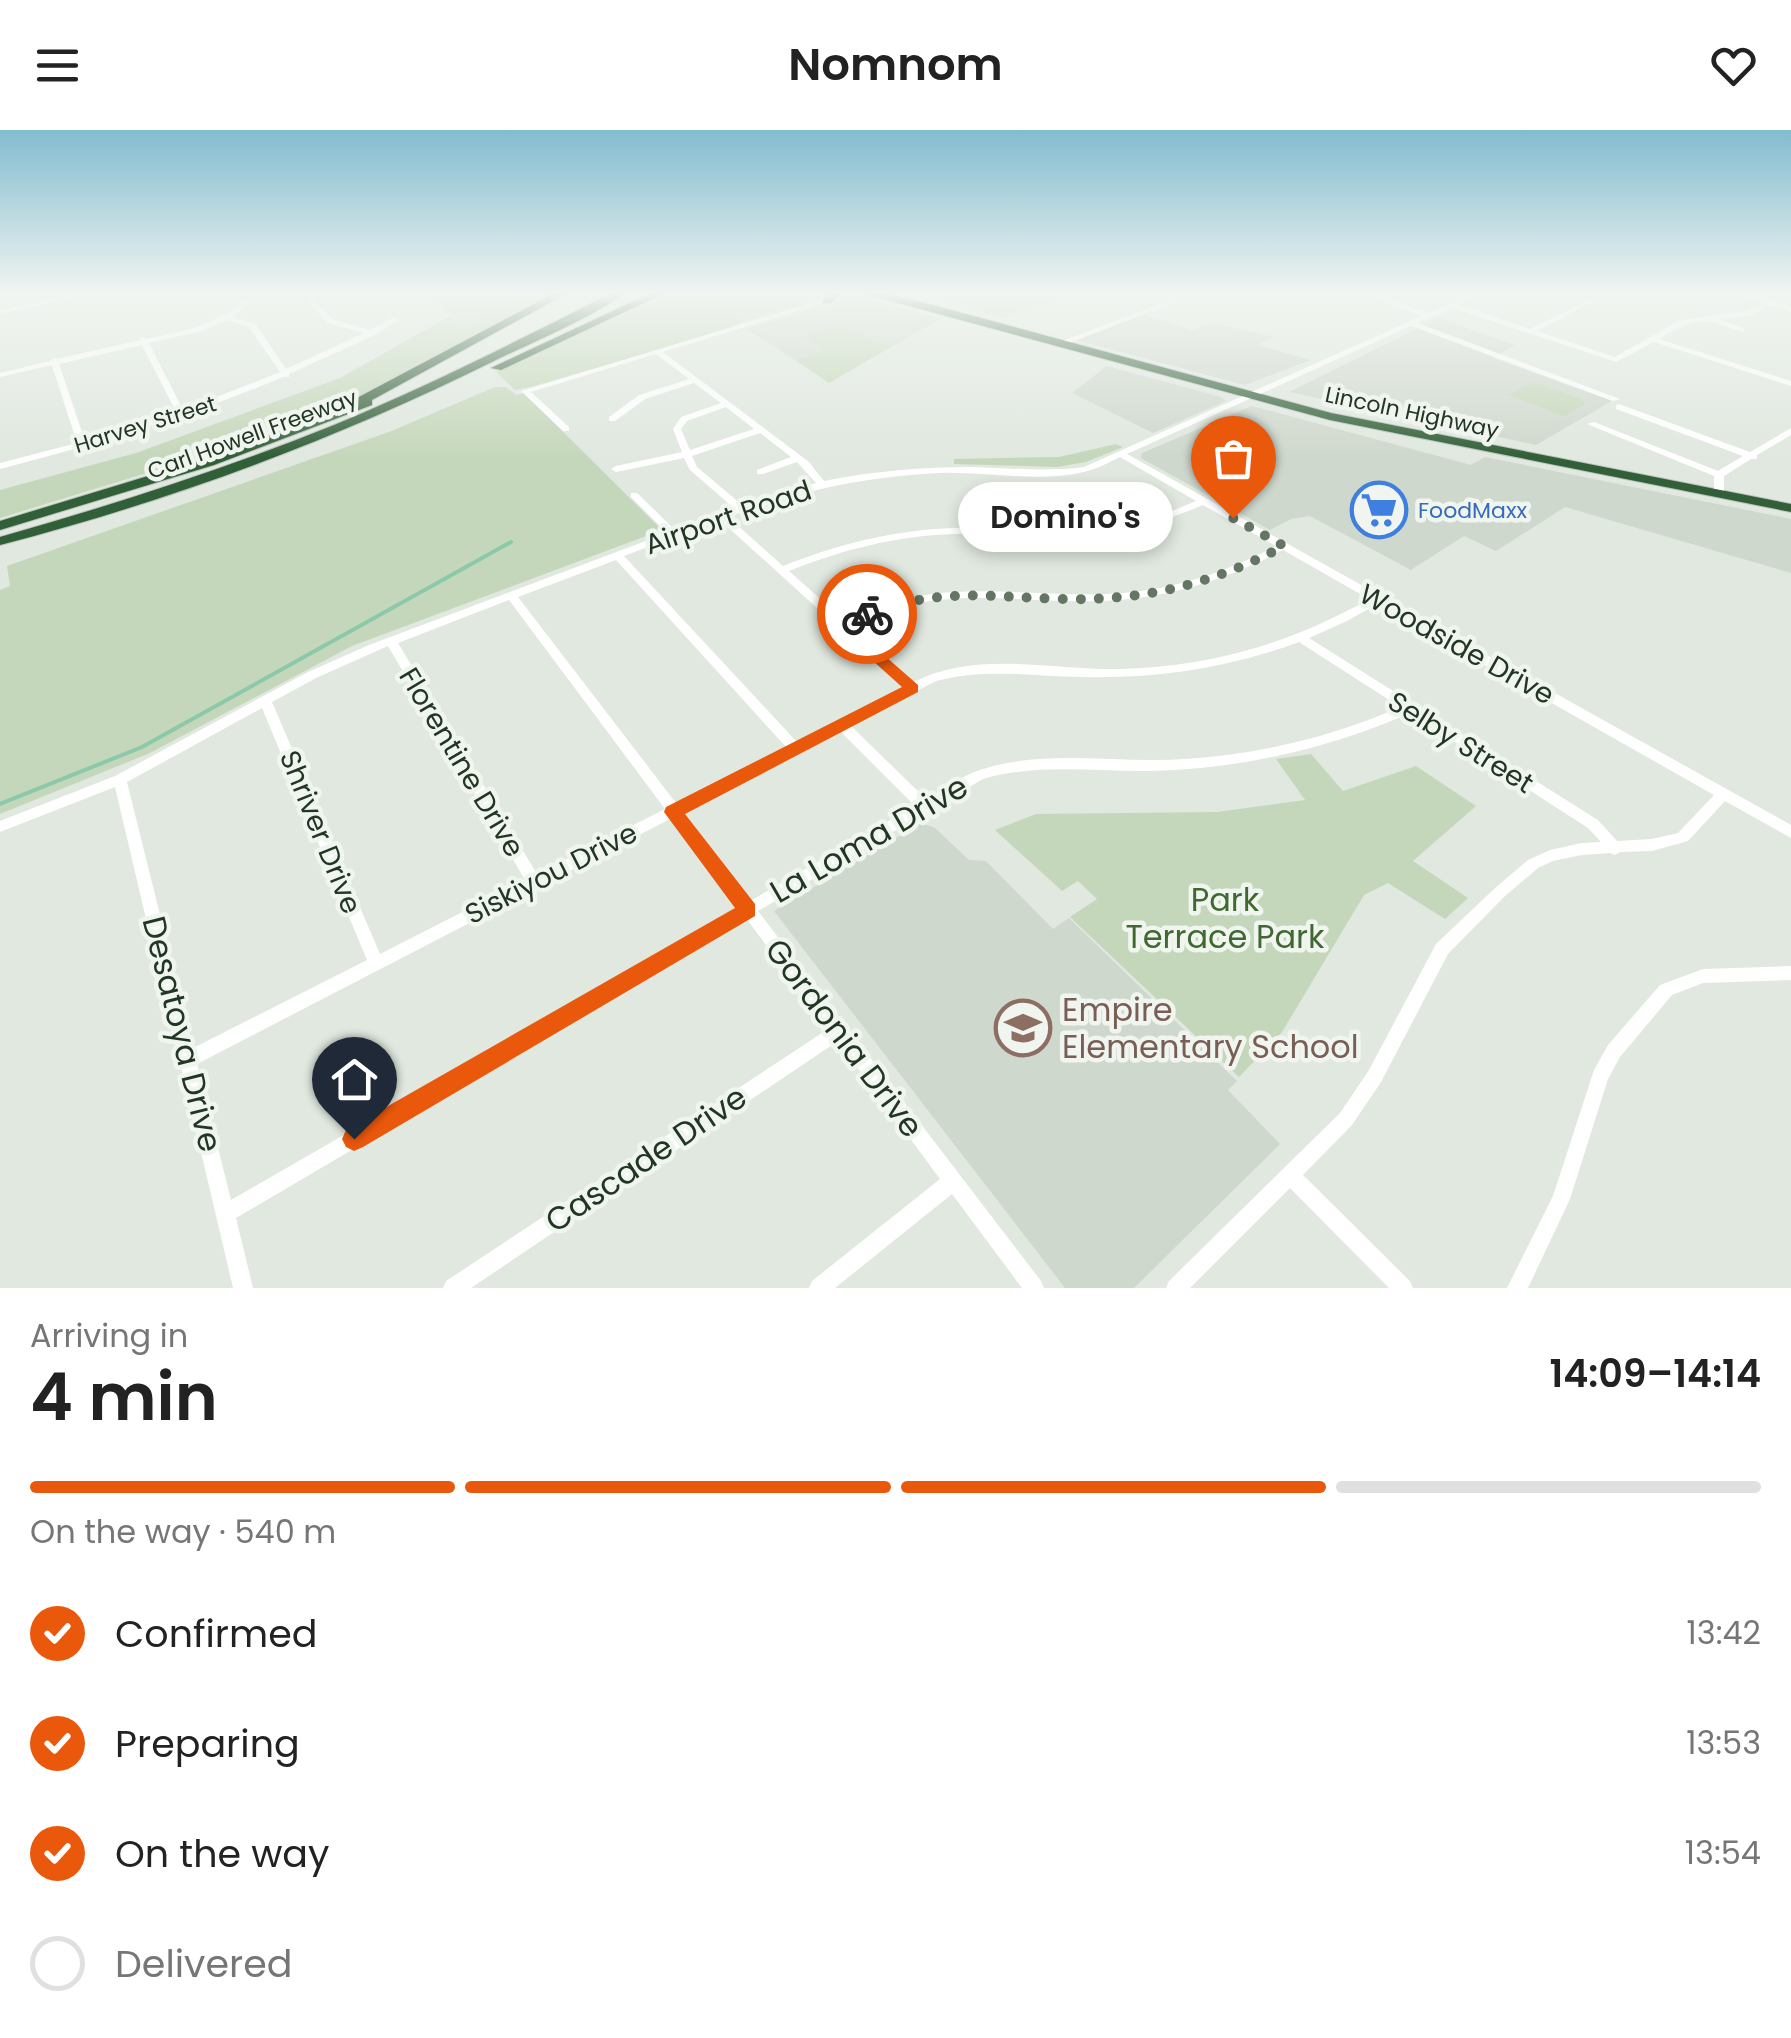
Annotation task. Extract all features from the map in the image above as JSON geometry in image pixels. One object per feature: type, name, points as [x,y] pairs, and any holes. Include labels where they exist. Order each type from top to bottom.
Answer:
[{"type":"highway","points":[[309,426],[463,348]]},
{"type":"highway","name":"Carl Howell Freeway","points":[[0,526],[156,480],[309,426],[485,348]]},
{"type":"highway","name":"Carl Howell Freeway","points":[[0,541],[192,482],[399,402],[509,348]]},
{"type":"highway","points":[[192,482],[416,402],[537,348]]},
{"type":"highway","name":"Lincoln Highway","points":[[1076,348],[1390,429],[1791,508]]},
{"type":"street","points":[[0,374],[112,348]]},
{"type":"street","points":[[148,348],[181,414]]},
{"type":"street","points":[[268,348],[286,375]]},
{"type":"street","name":"Harvey Street","points":[[0,466],[181,414],[286,375],[341,348]]},
{"type":"street","points":[[566,429],[525,390],[671,348]]},
{"type":"street","name":"Airport Road","points":[[0,826],[120,780],[312,675],[391,641],[740,508],[822,485],[920,471],[1061,473],[1091,468],[1357,348]]},
{"type":"street","points":[[1473,348],[1754,456]]},
{"type":"street","points":[[1579,348],[1616,360],[1637,348]]},
{"type":"street","points":[[1683,348],[1788,380]]},
{"type":"street","points":[[658,352],[798,458],[822,485]]},
{"type":"street","points":[[54,361],[82,445]]},
{"type":"street","points":[[612,420],[642,397],[696,380]]},
{"type":"street","points":[[727,404],[678,423],[696,471],[740,508]]},
{"type":"street","points":[[1591,424],[1719,475]]},
{"type":"street","points":[[616,468],[688,454],[762,430]]},
{"type":"street","points":[[1719,475],[1791,431]]},
{"type":"street","name":"Woodside Drive","points":[[1122,456],[1791,832]]},
{"type":"street","points":[[760,472],[798,458]]},
{"type":"street","points":[[1718,494],[1719,475]]},
{"type":"street","points":[[634,495],[674,534]]},
{"type":"street","points":[[781,570],[848,547],[917,534],[976,531],[1078,535],[1124,530],[1161,521],[1204,501]]},
{"type":"street","points":[[721,516],[913,688]]},
{"type":"street","points":[[842,626],[899,603],[939,595],[1098,598],[1170,591],[1222,577],[1284,546]]},
{"type":"street","points":[[617,555],[796,749]]},
{"type":"street","name":"Gordonia Drive","points":[[511,594],[1034,1288]]},
{"type":"street","name":"Siskiyou Drive","points":[[188,1060],[947,674],[974,668],[1111,674],[1252,656],[1302,640],[1377,598]]},
{"type":"street","name":"Selby Street","points":[[1302,640],[1593,824],[1615,848]]},
{"type":"street","name":"Florentine Drive","points":[[391,641],[534,882]]},
{"type":"street","name":"Shriver Drive","points":[[265,700],[376,964]]},
{"type":"street","name":"La Loma Drive","points":[[225,1214],[978,775],[1011,766],[1158,766],[1228,760],[1349,733],[1408,709]]},
{"type":"street","points":[[842,725],[925,807]]},
{"type":"street","name":"Desatoya Drive","points":[[120,780],[243,1288]]},
{"type":"street","points":[[1176,1288],[1346,1120],[1375,1076],[1442,949],[1533,864],[1582,849],[1683,838],[1724,794]]},
{"type":"street","points":[[1517,1288],[1561,1199],[1600,1076],[1614,1051],[1666,990],[1703,976],[1791,973]]},
{"type":"street","name":"Cascade Drive","points":[[453,1288],[839,1030]]},
{"type":"street","points":[[1290,1176],[1403,1288]]},
{"type":"street","points":[[819,1288],[953,1181]]},
{"type":"shaded area","points":[[776,348],[827,350],[795,360]]},
{"type":"shaded area","points":[[1106,348],[1268,348],[1311,360],[1245,385]]},
{"type":"shaded area","points":[[1378,348],[1510,348],[1493,358],[1612,401],[1536,445],[1289,392]]},
{"type":"shaded area","points":[[1107,366],[1226,401],[1153,433],[1072,393]]},
{"type":"shaded area","points":[[1252,406],[1471,465],[1485,457],[1791,519],[1791,573],[1565,507],[1496,551],[1464,536],[1411,570],[1310,516],[1291,519],[1270,530],[1141,458],[1142,453]]},
{"type":"shaded area","points":[[921,823],[935,828],[969,860],[986,861],[1053,929],[1069,918],[1237,1081],[1228,1090],[1280,1144],[1134,1288],[1065,1288],[774,911]]},
{"type":"green space","points":[[393,348],[454,348],[378,390],[180,466],[176,464],[0,518],[0,490],[136,453],[340,378]]},
{"type":"green space","points":[[549,348],[665,348],[515,390],[496,372]]},
{"type":"green space","points":[[823,348],[889,348],[829,383],[795,360],[826,350]]},
{"type":"green space","points":[[1533,382],[1584,400],[1585,404],[1564,416],[1508,395]]},
{"type":"green space","points":[[495,387],[506,387],[516,395],[524,393],[662,530],[352,646],[150,753],[0,814],[0,590],[10,586],[7,566],[389,432]]},
{"type":"green space","points":[[1116,444],[1123,447],[1086,462],[1057,467],[954,464],[954,459],[1059,457]]},
{"type":"green space","name":"Park Terrace Park","points":[[1311,754],[1343,791],[1416,766],[1476,806],[1413,861],[1468,898],[1445,919],[1388,883],[1364,895],[1282,1032],[1239,1077],[1070,917],[1097,899],[1078,881],[1062,891],[995,830],[1036,814],[1217,812],[1305,800],[1276,759]]},
{"type":"waterway","points":[[0,804],[142,747],[511,542]]},
{"type":"way so far","points":[[867,614],[939,595],[1010,594],[1061,599],[1154,593],[1222,577],[1284,546],[1233,518]]},
{"type":"place","name":"FoodMaxx","points":[[1379,510]]},
{"type":"place","name":"Domino's","points":[[1233,518]]},
{"type":"place","name":"Empire Elementary School","points":[[1023,1028]]},
{"type":"route","points":[[354,1139],[748,910],[673,812],[913,688],[842,626],[867,614]]}]
